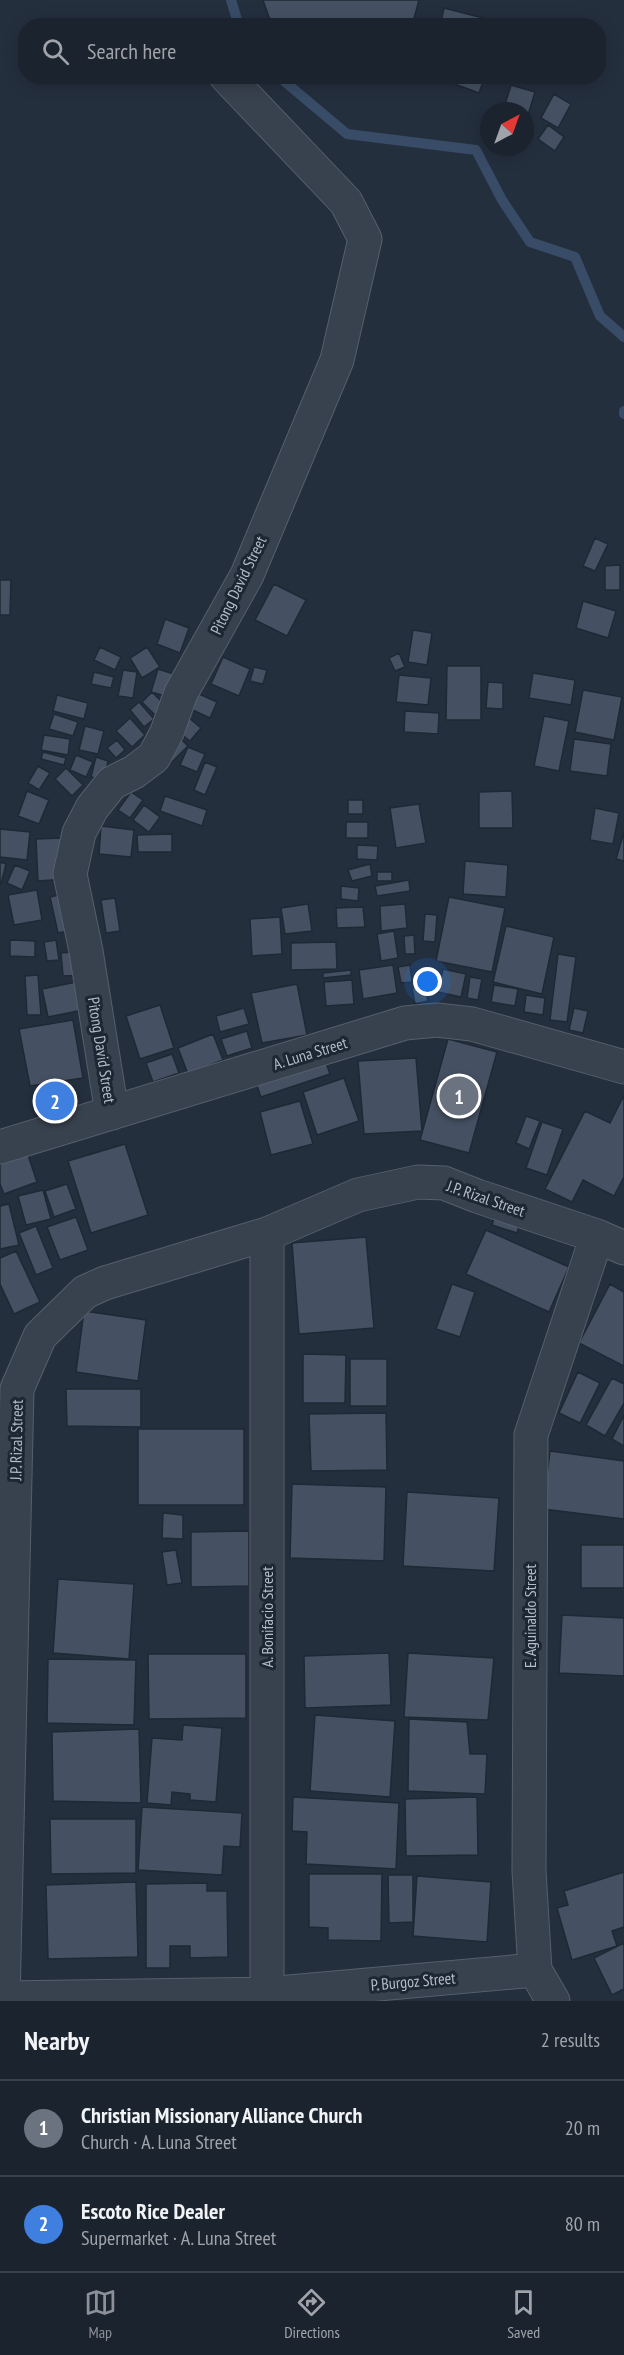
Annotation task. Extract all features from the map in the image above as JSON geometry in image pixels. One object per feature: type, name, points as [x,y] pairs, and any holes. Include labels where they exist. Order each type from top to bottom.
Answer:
[{"type":"street","name":"Pitong David Street","points":[[112,1113],[87,951],[70,874],[79,833],[92,808],[112,783],[134,772],[154,757],[167,732],[181,693],[247,574],[337,360],[364,239],[345,202],[234,84]]},
{"type":"street","name":"A. Luna Street","points":[[0,1147],[405,1023],[437,1020],[472,1024],[624,1067]]},
{"type":"street","name":"J.P. Rizal Street","points":[[3,1999],[17,1389],[40,1336],[85,1292],[105,1282],[267,1234],[358,1195],[418,1182],[444,1183],[611,1242]]},
{"type":"street","name":"A. Bonifacio Street","points":[[267,1234],[267,1997]]},
{"type":"street","name":"E. Aguinaldo Street","points":[[553,2001],[535,1970],[529,1870],[531,1435],[611,1242]]},
{"type":"street","name":"P. Burgoz Street","points":[[3,1999],[267,1997],[535,1970]]},
{"type":"building","points":[[263,0],[419,0],[414,18],[269,18]]},
{"type":"building","points":[[444,8],[483,18],[442,18]]},
{"type":"building","points":[[455,84],[482,84],[479,93]]},
{"type":"building","points":[[511,85],[535,92],[532,102],[506,102]]},
{"type":"building","points":[[554,94],[571,104],[558,128],[541,118]]},
{"type":"building","points":[[548,125],[564,137],[555,151],[538,139]]},
{"type":"building","points":[[595,538],[608,544],[595,571],[583,566]]},
{"type":"building","points":[[620,565],[620,590],[605,590],[605,566]]},
{"type":"building","points":[[0,580],[11,580],[10,615],[0,615]]},
{"type":"building","points":[[274,584],[306,600],[287,636],[255,620]]},
{"type":"building","points":[[583,601],[616,611],[608,638],[576,628]]},
{"type":"building","points":[[165,619],[189,628],[180,653],[157,644]]},
{"type":"building","points":[[413,630],[432,633],[427,665],[408,662]]},
{"type":"building","points":[[100,647],[121,657],[115,670],[94,660]]},
{"type":"building","points":[[147,647],[160,667],[142,678],[130,658]]},
{"type":"building","points":[[399,653],[405,667],[395,671],[389,658]]},
{"type":"building","points":[[223,657],[250,669],[239,696],[211,684]]},
{"type":"building","points":[[447,666],[481,666],[481,720],[446,720]]},
{"type":"building","points":[[254,667],[267,670],[263,684],[250,681]]},
{"type":"building","points":[[158,669],[180,676],[173,698],[151,692]]},
{"type":"building","points":[[123,670],[137,672],[133,698],[118,696]]},
{"type":"building","points":[[94,672],[114,677],[111,688],[91,684]]},
{"type":"building","points":[[533,673],[575,680],[571,705],[529,698]]},
{"type":"building","points":[[399,675],[431,678],[428,705],[396,702]]},
{"type":"building","points":[[488,682],[503,683],[503,709],[486,708]]},
{"type":"building","points":[[188,689],[217,702],[210,718],[182,705]]},
{"type":"building","points":[[583,690],[622,697],[614,740],[575,732]]},
{"type":"building","points":[[152,692],[167,707],[157,717],[142,702]]},
{"type":"building","points":[[57,695],[88,703],[84,719],[53,711]]},
{"type":"building","points":[[139,702],[154,719],[144,727],[130,710]]},
{"type":"building","points":[[405,711],[439,713],[438,734],[404,732]]},
{"type":"building","points":[[54,714],[78,722],[73,736],[49,729]]},
{"type":"building","points":[[544,716],[569,721],[559,771],[534,766]]},
{"type":"building","points":[[188,717],[201,728],[190,741],[176,730]]},
{"type":"building","points":[[130,718],[145,735],[132,747],[116,731]]},
{"type":"building","points":[[85,726],[104,731],[98,754],[79,750]]},
{"type":"building","points":[[44,735],[70,739],[68,755],[41,750]]},
{"type":"building","points":[[178,736],[188,746],[169,765],[159,755]]},
{"type":"building","points":[[574,739],[611,744],[607,776],[570,771]]},
{"type":"building","points":[[117,740],[125,750],[116,758],[107,748]]},
{"type":"building","points":[[188,747],[205,754],[197,772],[180,765]]},
{"type":"building","points":[[43,752],[66,758],[64,765],[41,759]]},
{"type":"building","points":[[76,755],[93,762],[86,777],[70,770]]},
{"type":"building","points":[[96,757],[108,761],[104,780],[91,777]]},
{"type":"building","points":[[205,762],[217,767],[205,795],[194,790]]},
{"type":"building","points":[[38,766],[50,773],[39,790],[28,783]]},
{"type":"building","points":[[66,768],[83,785],[72,796],[55,779]]},
{"type":"building","points":[[27,791],[49,800],[39,824],[18,816]]},
{"type":"building","points":[[512,791],[513,828],[479,828],[479,792]]},
{"type":"building","points":[[131,792],[143,800],[130,818],[118,810]]},
{"type":"building","points":[[165,796],[207,810],[202,826],[160,811]]},
{"type":"building","points":[[348,800],[363,800],[363,814],[348,814]]},
{"type":"building","points":[[419,804],[426,843],[396,848],[390,808]]},
{"type":"building","points":[[144,805],[160,817],[149,832],[133,820]]},
{"type":"building","points":[[595,808],[619,813],[613,844],[590,840]]},
{"type":"building","points":[[346,822],[368,822],[368,838],[346,838]]},
{"type":"building","points":[[101,826],[134,830],[131,857],[99,854]]},
{"type":"building","points":[[0,829],[30,832],[27,860],[0,857]]},
{"type":"building","points":[[624,832],[624,861],[616,859]]},
{"type":"building","points":[[172,834],[172,852],[138,852],[137,835]]},
{"type":"building","points":[[63,838],[66,879],[38,881],[36,839]]},
{"type":"building","points":[[357,845],[378,846],[377,860],[357,859]]},
{"type":"building","points":[[465,861],[508,865],[506,897],[463,894]]},
{"type":"building","points":[[0,862],[6,864],[1,884],[0,884]]},
{"type":"building","points":[[370,864],[372,876],[352,881],[348,870]]},
{"type":"building","points":[[15,865],[30,871],[22,890],[7,883]]},
{"type":"building","points":[[377,872],[392,872],[392,881],[377,881]]},
{"type":"building","points":[[409,880],[410,891],[377,896],[375,886]]},
{"type":"building","points":[[341,886],[359,888],[358,901],[341,899]]},
{"type":"building","points":[[37,890],[42,920],[14,925],[8,895]]},
{"type":"building","points":[[72,892],[79,929],[58,933],[50,897]]},
{"type":"building","points":[[449,897],[505,908],[492,972],[436,961]]},
{"type":"building","points":[[115,898],[120,931],[106,933],[101,900]]},
{"type":"building","points":[[308,904],[312,931],[285,934],[281,908]]},
{"type":"building","points":[[405,904],[407,928],[381,931],[380,906]]},
{"type":"building","points":[[363,907],[365,927],[337,928],[336,908]]},
{"type":"building","points":[[425,914],[437,915],[435,942],[423,941]]},
{"type":"building","points":[[280,917],[282,954],[252,956],[250,919]]},
{"type":"building","points":[[506,926],[554,937],[542,994],[493,982]]},
{"type":"building","points":[[394,931],[398,958],[381,961],[377,934]]},
{"type":"building","points":[[414,935],[415,954],[405,954],[404,936]]},
{"type":"building","points":[[10,940],[35,941],[35,957],[10,956]]},
{"type":"building","points":[[56,940],[59,960],[47,961],[44,942]]},
{"type":"building","points":[[336,942],[337,969],[291,970],[291,943]]},
{"type":"building","points":[[83,951],[87,975],[63,976],[61,953]]},
{"type":"building","points":[[558,954],[576,957],[567,1022],[550,1020]]},
{"type":"building","points":[[393,965],[397,993],[363,999],[359,970]]},
{"type":"building","points":[[410,965],[412,982],[401,983],[398,967]]},
{"type":"building","points":[[443,969],[466,974],[461,997],[438,992]]},
{"type":"building","points":[[351,970],[351,975],[323,978],[323,973]]},
{"type":"building","points":[[38,975],[41,1015],[27,1015],[25,976]]},
{"type":"building","points":[[470,977],[482,979],[478,1000],[467,998]]},
{"type":"building","points":[[86,980],[93,1008],[48,1017],[42,989]]},
{"type":"building","points":[[352,980],[354,1004],[326,1006],[324,982]]},
{"type":"building","points":[[297,984],[307,1035],[262,1043],[251,993]]},
{"type":"building","points":[[425,985],[428,1001],[415,1004],[412,988]]},
{"type":"building","points":[[494,985],[518,989],[515,1006],[491,1002]]},
{"type":"building","points":[[526,995],[545,998],[543,1015],[524,1012]]},
{"type":"building","points":[[160,1005],[174,1048],[140,1059],[126,1016]]},
{"type":"building","points":[[244,1008],[249,1024],[220,1032],[216,1016]]},
{"type":"building","points":[[574,1008],[588,1011],[583,1033],[569,1030]]},
{"type":"building","points":[[73,1020],[83,1078],[30,1086],[19,1029]]},
{"type":"building","points":[[247,1031],[252,1048],[227,1056],[221,1039]]},
{"type":"building","points":[[213,1034],[223,1060],[188,1074],[178,1048]]},
{"type":"building","points":[[448,1039],[497,1052],[469,1153],[420,1140]]},
{"type":"building","points":[[172,1054],[179,1073],[153,1082],[146,1063]]},
{"type":"building","points":[[324,1057],[330,1074],[261,1097],[255,1080]]},
{"type":"building","points":[[416,1058],[422,1131],[364,1134],[358,1061]]},
{"type":"building","points":[[344,1078],[359,1121],[317,1135],[303,1092]]},
{"type":"building","points":[[624,1095],[624,1177],[614,1196],[583,1180],[572,1202],[545,1189],[585,1111],[610,1123]]},
{"type":"building","points":[[300,1101],[313,1144],[271,1155],[260,1112]]},
{"type":"building","points":[[526,1116],[540,1121],[529,1149],[516,1143]]},
{"type":"building","points":[[542,1122],[563,1129],[547,1175],[526,1168]]},
{"type":"building","points":[[125,1144],[148,1215],[91,1233],[68,1161]]},
{"type":"building","points":[[28,1155],[37,1182],[4,1194],[0,1184],[0,1164]]},
{"type":"building","points":[[67,1184],[76,1209],[54,1217],[45,1191]]},
{"type":"building","points":[[43,1190],[51,1219],[26,1225],[18,1196]]},
{"type":"building","points":[[9,1204],[19,1245],[0,1249],[0,1206]]},
{"type":"building","points":[[496,1212],[521,1220],[517,1233],[492,1225]]},
{"type":"building","points":[[76,1217],[88,1250],[60,1260],[47,1227]]},
{"type":"building","points":[[36,1226],[53,1268],[36,1275],[19,1233]]},
{"type":"building","points":[[486,1230],[569,1267],[549,1312],[466,1274]]},
{"type":"building","points":[[366,1237],[374,1328],[299,1334],[292,1243]]},
{"type":"building","points":[[16,1251],[40,1302],[14,1314],[0,1284],[0,1258]]},
{"type":"building","points":[[452,1284],[475,1292],[460,1337],[436,1329]]},
{"type":"building","points":[[610,1284],[624,1292],[624,1366],[579,1343]]},
{"type":"building","points":[[84,1311],[146,1320],[138,1381],[76,1372]]},
{"type":"building","points":[[303,1354],[346,1355],[345,1403],[303,1403]]},
{"type":"building","points":[[350,1359],[387,1359],[387,1406],[350,1406]]},
{"type":"building","points":[[578,1372],[600,1383],[580,1423],[559,1413]]},
{"type":"building","points":[[612,1378],[624,1384],[624,1403],[605,1436],[586,1425]]},
{"type":"building","points":[[66,1389],[141,1389],[141,1427],[67,1426]]},
{"type":"building","points":[[386,1413],[387,1470],[311,1471],[309,1414]]},
{"type":"building","points":[[624,1415],[624,1446],[612,1439]]},
{"type":"building","points":[[138,1429],[244,1429],[244,1505],[138,1505]]},
{"type":"building","points":[[550,1451],[624,1461],[624,1519],[543,1509]]},
{"type":"building","points":[[292,1484],[386,1487],[384,1561],[290,1558]]},
{"type":"building","points":[[407,1492],[499,1498],[494,1571],[403,1566]]},
{"type":"building","points":[[163,1513],[183,1515],[183,1539],[162,1538]]},
{"type":"building","points":[[249,1531],[249,1586],[191,1587],[191,1532]]},
{"type":"building","points":[[581,1545],[624,1545],[624,1588],[581,1588]]},
{"type":"building","points":[[176,1550],[182,1583],[167,1585],[162,1552]]},
{"type":"building","points":[[58,1579],[134,1584],[129,1659],[53,1653]]},
{"type":"building","points":[[562,1615],[624,1618],[624,1676],[559,1673]]},
{"type":"building","points":[[389,1653],[391,1705],[305,1708],[304,1656]]},
{"type":"building","points":[[408,1653],[494,1658],[488,1720],[404,1717]]},
{"type":"building","points":[[148,1654],[246,1654],[246,1718],[149,1719]]},
{"type":"building","points":[[48,1659],[136,1660],[134,1725],[47,1723]]},
{"type":"building","points":[[315,1715],[395,1721],[390,1797],[310,1791]]},
{"type":"building","points":[[409,1719],[467,1722],[470,1754],[487,1754],[485,1794],[408,1791]]},
{"type":"building","points":[[183,1725],[222,1728],[216,1802],[190,1800],[190,1794],[172,1792],[171,1805],[147,1803],[152,1738],[182,1740]]},
{"type":"building","points":[[139,1729],[141,1803],[53,1801],[52,1732]]},
{"type":"building","points":[[293,1797],[399,1803],[396,1869],[306,1864],[307,1832],[292,1831]]},
{"type":"building","points":[[477,1797],[478,1855],[406,1856],[405,1799]]},
{"type":"building","points":[[142,1807],[242,1813],[240,1847],[224,1846],[222,1875],[138,1870]]},
{"type":"building","points":[[50,1819],[136,1819],[136,1873],[51,1874]]},
{"type":"building","points":[[624,1872],[624,1927],[612,1931],[617,1946],[572,1960],[557,1908],[568,1905],[564,1891]]},
{"type":"building","points":[[309,1874],[382,1874],[381,1941],[328,1940],[328,1928],[309,1927]]},
{"type":"building","points":[[388,1875],[413,1875],[413,1922],[389,1923]]},
{"type":"building","points":[[417,1876],[491,1882],[487,1942],[413,1936]]},
{"type":"building","points":[[136,1882],[138,1957],[48,1959],[46,1885]]},
{"type":"building","points":[[207,1883],[207,1891],[227,1891],[228,1957],[190,1958],[190,1946],[170,1946],[170,1968],[146,1968],[146,1884]]},
{"type":"building","points":[[624,1943],[624,1989],[612,1995],[594,1958]]},
{"type":"waterway","points":[[231,0],[237,18]]},
{"type":"waterway","points":[[288,84],[347,134],[476,150],[502,200],[530,242],[575,257],[600,316],[624,337]]},
{"type":"place","name":"Christian Missionary Alliance Church","points":[[459,1096]]},
{"type":"place","name":"Escoto Rice Dealer","points":[[55,1101]]}]
